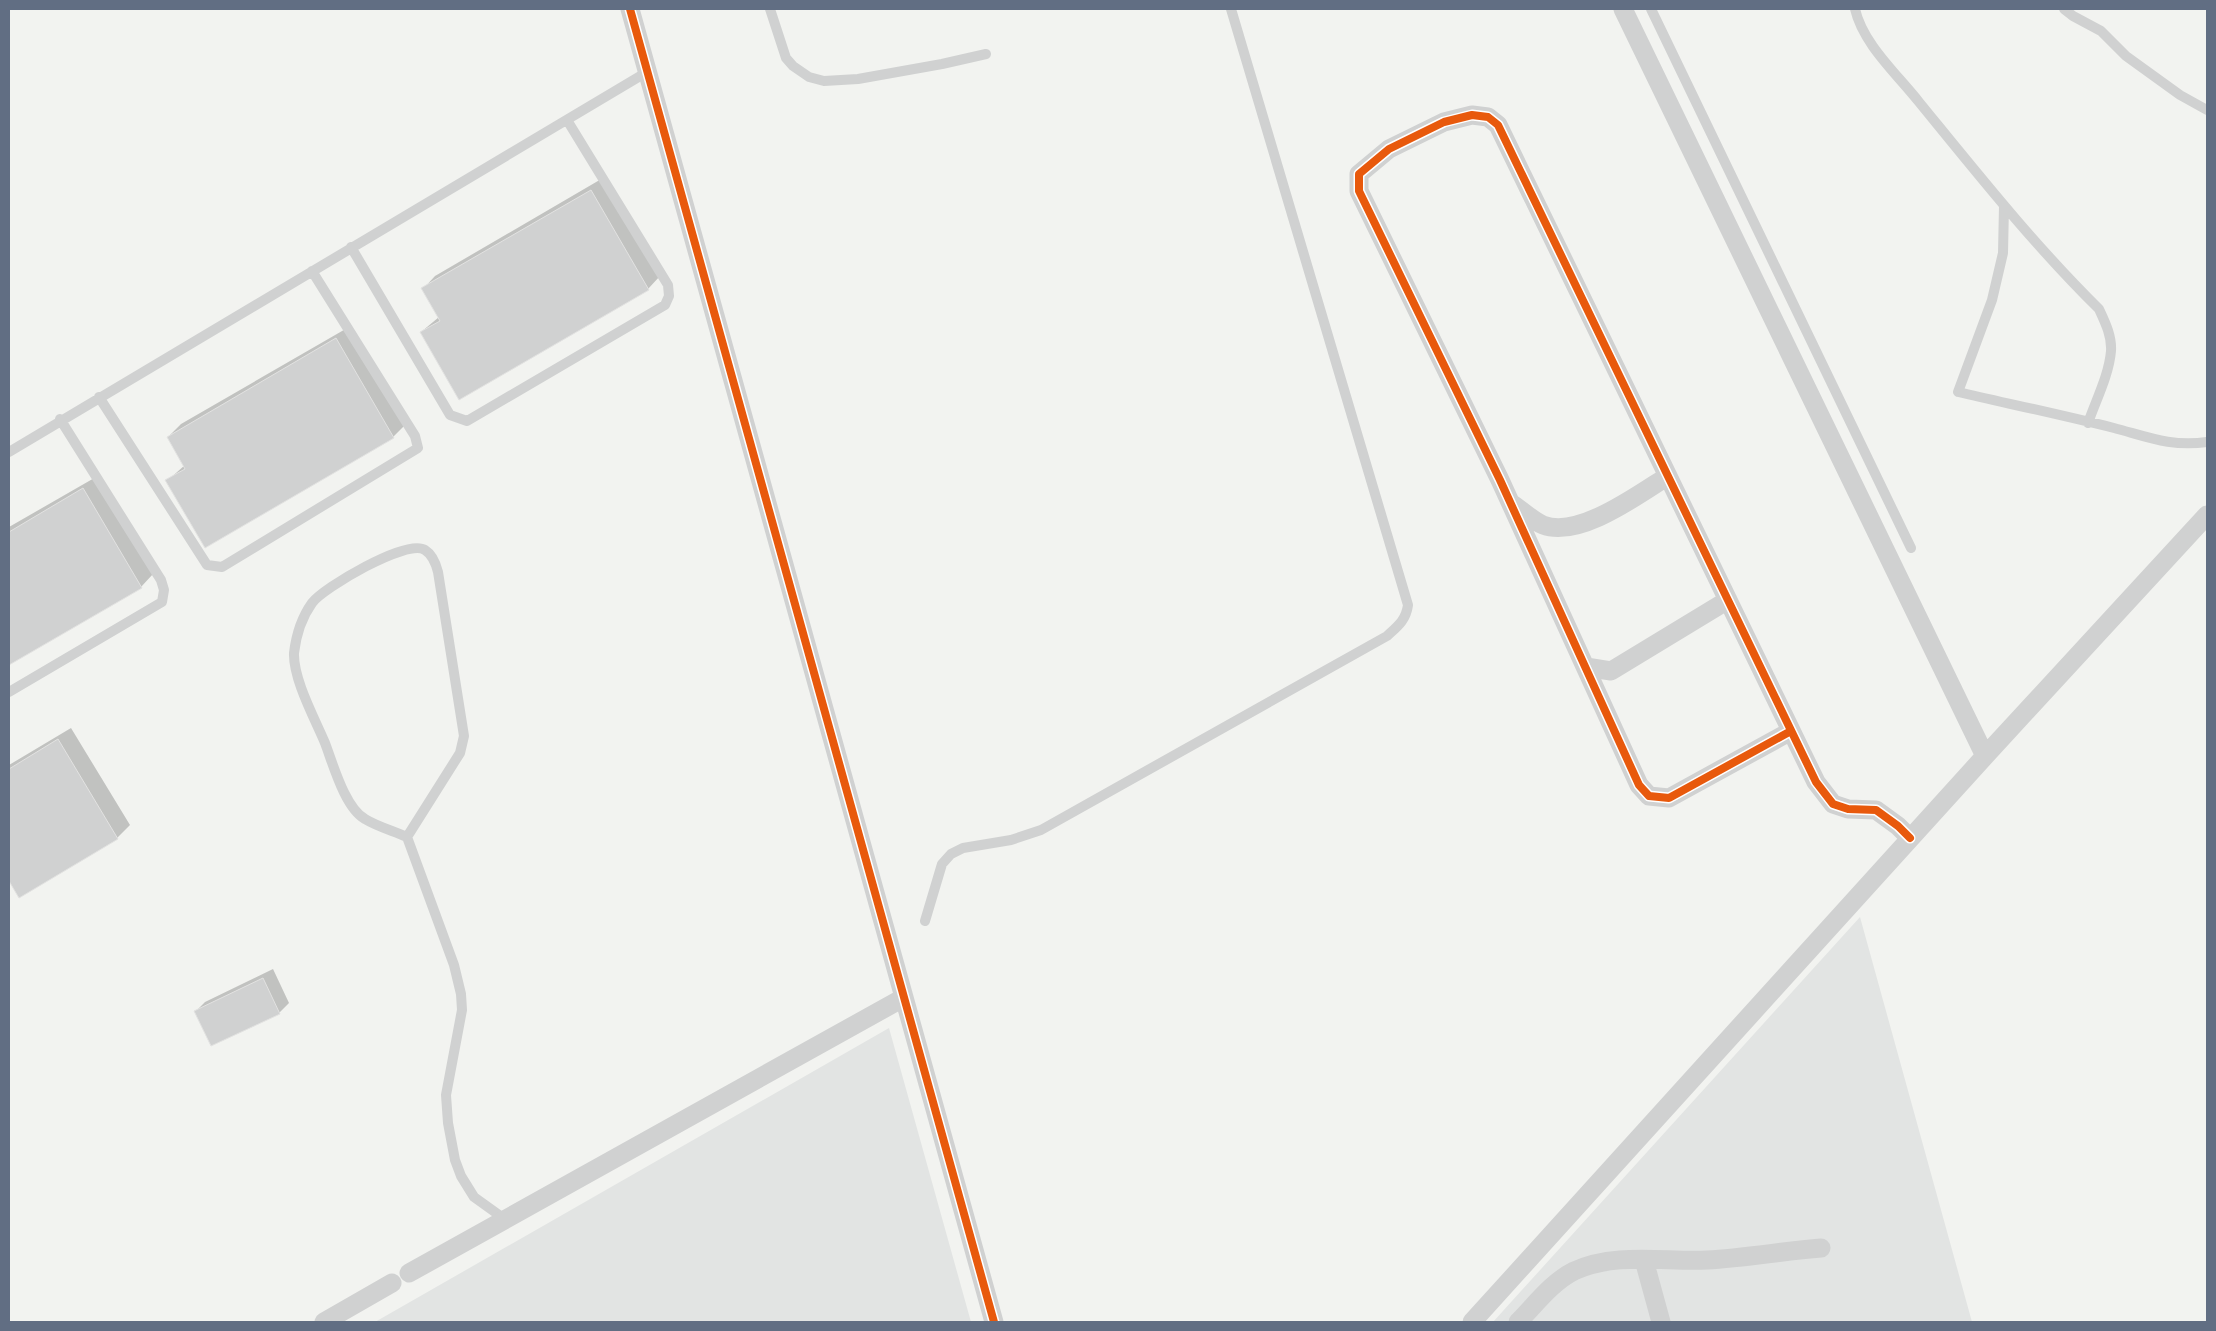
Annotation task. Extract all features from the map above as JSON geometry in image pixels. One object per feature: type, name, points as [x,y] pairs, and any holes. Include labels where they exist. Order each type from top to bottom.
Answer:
[{"type":"street","points":[[630,9],[994,1322]]},
{"type":"street","points":[[1623,9],[1985,756]]},
{"type":"street","points":[[1791,731],[1669,798],[1649,796],[1639,785],[1511,503],[1359,191],[1359,174],[1389,148],[1444,122],[1472,115],[1488,117],[1498,125],[1816,782],[1833,804],[1848,809],[1876,810],[1898,826],[1910,838]]},
{"type":"street","points":[[1511,503],[1544,526],[1565,528],[1601,517],[1668,476]]},
{"type":"street","points":[[1472,1322],[1910,838],[2207,515]]},
{"type":"street","points":[[1586,667],[1611,671],[1728,600]]},
{"type":"street","points":[[409,1274],[903,998]]},
{"type":"street","points":[[1518,1322],[1560,1280],[1574,1271],[1599,1263],[1625,1260],[1728,1258],[1821,1248]]},
{"type":"street","points":[[1644,1260],[1661,1322]]},
{"type":"street","points":[[324,1322],[392,1283]]},
{"type":"lane","points":[[770,9],[786,58],[801,72],[824,82],[942,64],[986,54]]},
{"type":"lane","points":[[925,921],[942,864],[951,854],[963,848],[1011,840],[1041,830],[1387,636],[1401,623],[1407,613],[1408,605],[1231,9]]},
{"type":"lane","points":[[1651,9],[1911,548]]},
{"type":"lane","points":[[1849,9],[1876,50],[2004,206],[2099,309],[2108,328],[2111,349],[2107,368],[2088,422]]},
{"type":"lane","points":[[1854,9],[1857,21]]},
{"type":"lane","points":[[2064,9],[2101,31],[2126,56],[2180,95],[2207,110]]},
{"type":"lane","points":[[9,452],[60,419],[647,72]]},
{"type":"lane","points":[[351,247],[450,415],[467,421],[665,305],[669,296],[668,285],[567,120]]},
{"type":"lane","points":[[2004,206],[2003,253],[1992,300],[1958,392],[2088,422],[2155,441],[2184,445],[2207,442]]},
{"type":"lane","points":[[99,397],[207,565],[222,567],[418,448],[415,436],[312,271]]},
{"type":"lane","points":[[9,692],[162,602],[164,590],[161,580],[60,419]]},
{"type":"lane","points":[[407,837],[460,753],[464,736],[438,572],[434,560],[425,549],[414,547],[392,553],[330,588],[312,602],[302,621],[294,655],[299,679],[342,786],[353,807],[364,819],[407,837],[454,965],[461,994],[462,1010],[446,1095],[448,1123],[455,1160],[461,1176],[474,1197],[506,1220]]},
{"type":"shaded area","points":[[1860,917],[1972,1322],[1493,1322]]},
{"type":"shaded area","points":[[889,1028],[971,1322],[375,1322]]},
{"type":"building","points":[[591,190],[649,290],[459,400],[420,332],[440,321],[421,288]]},
{"type":"building","points":[[336,338],[394,438],[205,548],[165,480],[185,469],[167,437]]},
{"type":"building","points":[[83,488],[142,588],[9,665],[9,532]]},
{"type":"building","points":[[58,739],[118,839],[19,898],[9,881],[9,769]]},
{"type":"building","points":[[263,978],[280,1014],[211,1046],[194,1011]]},
{"type":"cycle path","points":[[630,9],[994,1322]]},
{"type":"cycle path","points":[[1791,731],[1669,798],[1649,796],[1639,785],[1500,480],[1359,191],[1359,174],[1389,149],[1444,122],[1472,115],[1488,117],[1498,125],[1816,782],[1833,804],[1848,809],[1876,810],[1898,826],[1910,838]]}]
